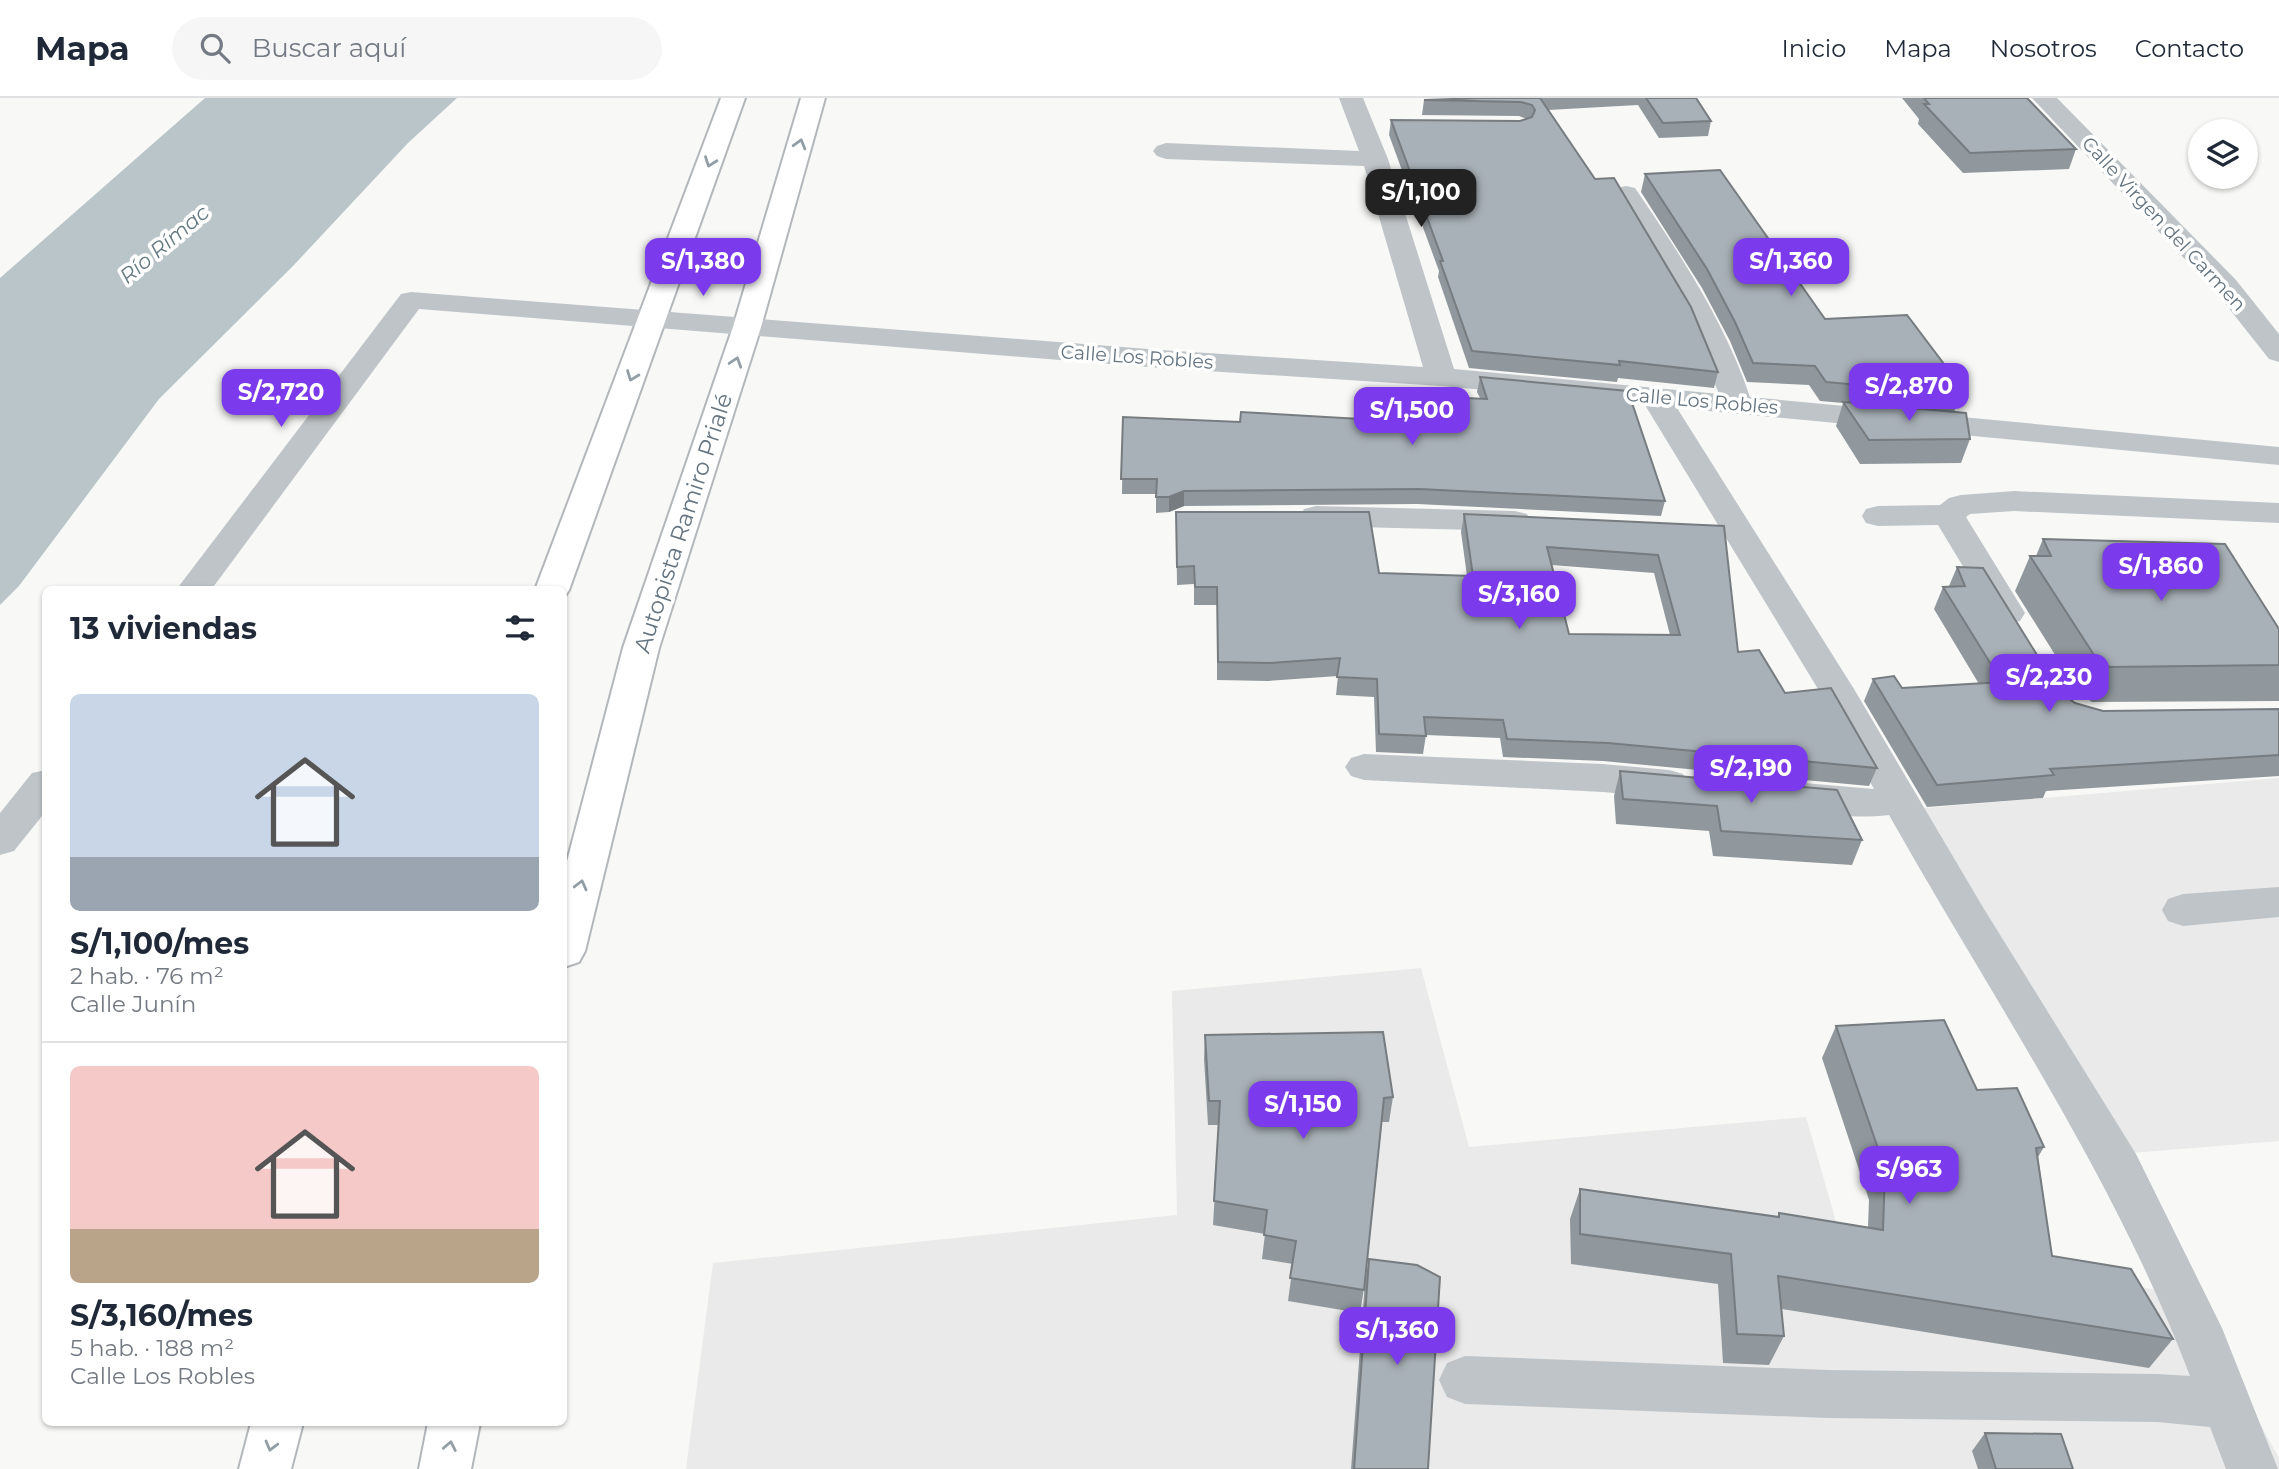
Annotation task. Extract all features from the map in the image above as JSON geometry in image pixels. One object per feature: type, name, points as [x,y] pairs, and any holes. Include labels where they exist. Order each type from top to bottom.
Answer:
[{"type":"highway","points":[[554,586],[654,319],[733,98]]},
{"type":"highway","name":"Autopista Ramiro Prialé","points":[[567,939],[642,648],[747,327],[813,98]]},
{"type":"highway","points":[[265,1469],[277,1426]]},
{"type":"highway","points":[[445,1469],[453,1426]]},
{"type":"street","points":[[1351,98],[1373,124],[1375,159],[1441,377]]},
{"type":"street","name":"Calle Virgen del Carmen","points":[[2044,98],[2226,286],[2279,353]]},
{"type":"street","points":[[1166,151],[1375,159]]},
{"type":"street","points":[[1626,194],[1694,306],[1731,381],[1737,404]]},
{"type":"street","name":"Calle Los Robles","points":[[196,586],[411,300],[1161,359],[1441,377],[2279,456]]},
{"type":"street","points":[[1655,397],[1836,689],[1969,920],[2120,1168],[2197,1328],[2252,1469]]},
{"type":"street","points":[[1878,516],[1948,515],[1961,505],[2014,501],[2279,513]]},
{"type":"street","points":[[1948,515],[2028,645]]},
{"type":"street","points":[[1289,517],[1549,522]]},
{"type":"street","points":[[1697,532],[1737,532]]},
{"type":"street","points":[[1364,767],[1603,778],[1697,787]]},
{"type":"street","points":[[0,841],[42,788]]},
{"type":"street","points":[[1751,792],[1873,803],[1901,800]]},
{"type":"street","points":[[2183,910],[2279,902]]},
{"type":"street","points":[[1465,1380],[1828,1394],[2157,1398],[2227,1404]]},
{"type":"shaded area","points":[[2279,778],[2279,1141],[2119,1154],[1915,809]]},
{"type":"shaded area","points":[[1421,968],[1469,1147],[1806,1117],[1843,1246],[2137,1286],[2191,1298],[2279,1458],[2279,1469],[686,1469],[713,1263],[1177,1215],[1172,991]]},
{"type":"water","name":"Río Rímac","points":[[205,98],[457,98],[408,143],[293,266],[159,399],[19,586],[0,605],[0,278]]},
{"type":"building","points":[[1540,98],[1595,179],[1614,178],[1691,307],[1718,372],[1619,361],[1620,365],[1472,351],[1440,261],[1443,261],[1391,120],[1520,121],[1532,117],[1535,110],[1532,105],[1521,102],[1424,100]]},
{"type":"building","points":[[1646,98],[1696,98],[1711,121],[1663,123]]},
{"type":"building","points":[[1924,98],[2027,98],[2076,149],[1970,153],[1924,104],[1929,104]]},
{"type":"building","points":[[1720,170],[1825,319],[1907,315],[1959,384],[1961,394],[1826,382],[1815,366],[1753,363],[1707,269],[1645,174]]},
{"type":"building","points":[[1480,377],[1628,391],[1665,501],[1419,489],[1184,491],[1169,497],[1156,497],[1157,479],[1121,479],[1123,417],[1240,422],[1241,412],[1395,421],[1393,395],[1487,399]]},
{"type":"building","points":[[1843,402],[1966,413],[1970,439],[1869,440]]},
{"type":"building","points":[[1176,512],[1369,512],[1379,573],[1473,576],[1464,514],[1724,526],[1738,652],[1759,650],[1785,693],[1831,688],[1877,768],[1608,743],[1507,739],[1503,720],[1424,717],[1426,736],[1379,734],[1377,679],[1337,677],[1340,658],[1269,663],[1218,662],[1217,587],[1195,587],[1194,566],[1177,567]],"holes":[[[1547,547],[1658,555],[1680,635],[1569,634]]]},
{"type":"building","points":[[2043,539],[2225,544],[2279,629],[2279,665],[2110,667],[2096,658],[2030,556],[2051,556]]},
{"type":"building","points":[[1957,567],[1983,568],[2060,692],[2075,703],[2103,711],[2279,709],[2279,755],[2050,769],[2054,775],[1937,785],[1873,679],[1894,676],[1902,688],[2002,682],[1943,587],[1965,586]]},
{"type":"building","points":[[1620,771],[1837,790],[1862,840],[1721,831],[1717,806],[1623,799]]},
{"type":"building","points":[[1944,1020],[1977,1090],[2017,1088],[2044,1147],[2036,1148],[2052,1256],[2131,1269],[2173,1339],[1778,1276],[1784,1336],[1737,1334],[1731,1254],[1580,1234],[1580,1189],[1779,1217],[1779,1213],[1883,1230],[1885,1169],[1836,1026]]},
{"type":"building","points":[[1383,1032],[1393,1097],[1384,1098],[1364,1290],[1290,1278],[1296,1241],[1264,1235],[1267,1210],[1214,1201],[1220,1101],[1209,1101],[1205,1035]]},
{"type":"building","points":[[1369,1259],[1417,1265],[1440,1277],[1428,1469],[1354,1469]]},
{"type":"building","points":[[1985,1433],[2061,1434],[2073,1469],[1996,1469]]}]
